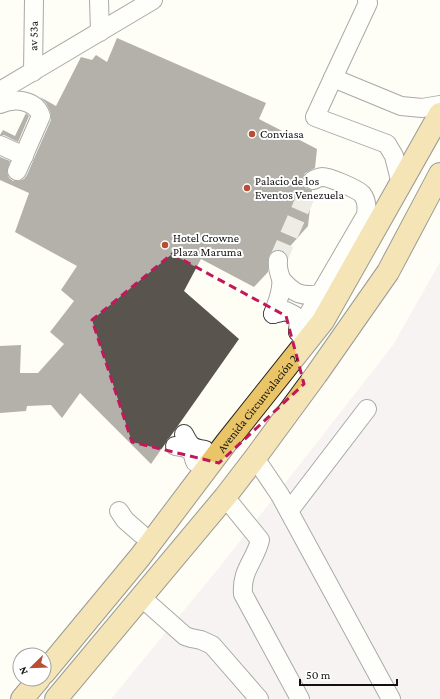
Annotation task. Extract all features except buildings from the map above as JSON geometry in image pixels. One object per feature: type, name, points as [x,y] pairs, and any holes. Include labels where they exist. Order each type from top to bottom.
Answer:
[{"type":"highway","name":"Avenida Circunvalación 2","points":[[52,663],[140,557],[226,444],[323,321],[440,114]]},
{"type":"highway","points":[[56,699],[224,497],[255,458],[316,375],[388,272],[440,174]]},
{"type":"highway","points":[[22,699],[32,687]]},
{"type":"street","name":"av 53a","points":[[33,72],[34,0]]},
{"type":"street","points":[[99,0],[100,32]]},
{"type":"street","points":[[0,91],[153,0]]},
{"type":"street","points":[[367,0],[368,3],[315,117],[388,144],[394,156],[401,184]]},
{"type":"street","points":[[332,78],[402,106],[422,108],[440,105]]},
{"type":"street","points":[[0,104],[18,100],[33,105],[39,110],[41,116],[21,164],[0,145]]},
{"type":"street","points":[[282,280],[280,294],[273,314],[286,311],[294,315],[298,322],[298,332],[366,215],[367,205],[363,195],[354,189],[326,178],[320,177],[313,180]]},
{"type":"street","points":[[278,260],[277,268],[282,280],[289,288],[298,294],[310,296],[320,294]]},
{"type":"street","points":[[289,511],[367,409]]},
{"type":"street","points":[[179,440],[186,448],[200,456]]},
{"type":"street","points":[[255,458],[289,511],[391,699]]},
{"type":"street","points":[[224,497],[260,540],[258,548],[245,575],[243,585],[244,594],[300,699]]},
{"type":"street","points":[[119,511],[125,520],[141,534]]},
{"type":"street","points":[[141,597],[185,636],[201,640],[212,645],[259,699]]},
{"type":"highlighted area","points":[[172,254],[286,316],[304,384],[219,463],[132,442],[92,320]]},
{"type":"shaded area","points":[[440,262],[440,699],[111,699],[222,564],[393,345]]},
{"type":"tunnel","points":[[278,260],[313,180]]},
{"type":"place","name":"Conviasa","points":[[252,134]]},
{"type":"place","name":"Palacio de los Eventos Venezuela","points":[[247,188]]},
{"type":"place","name":"Hotel Crowne Plaza Maruma","points":[[165,245]]}]
